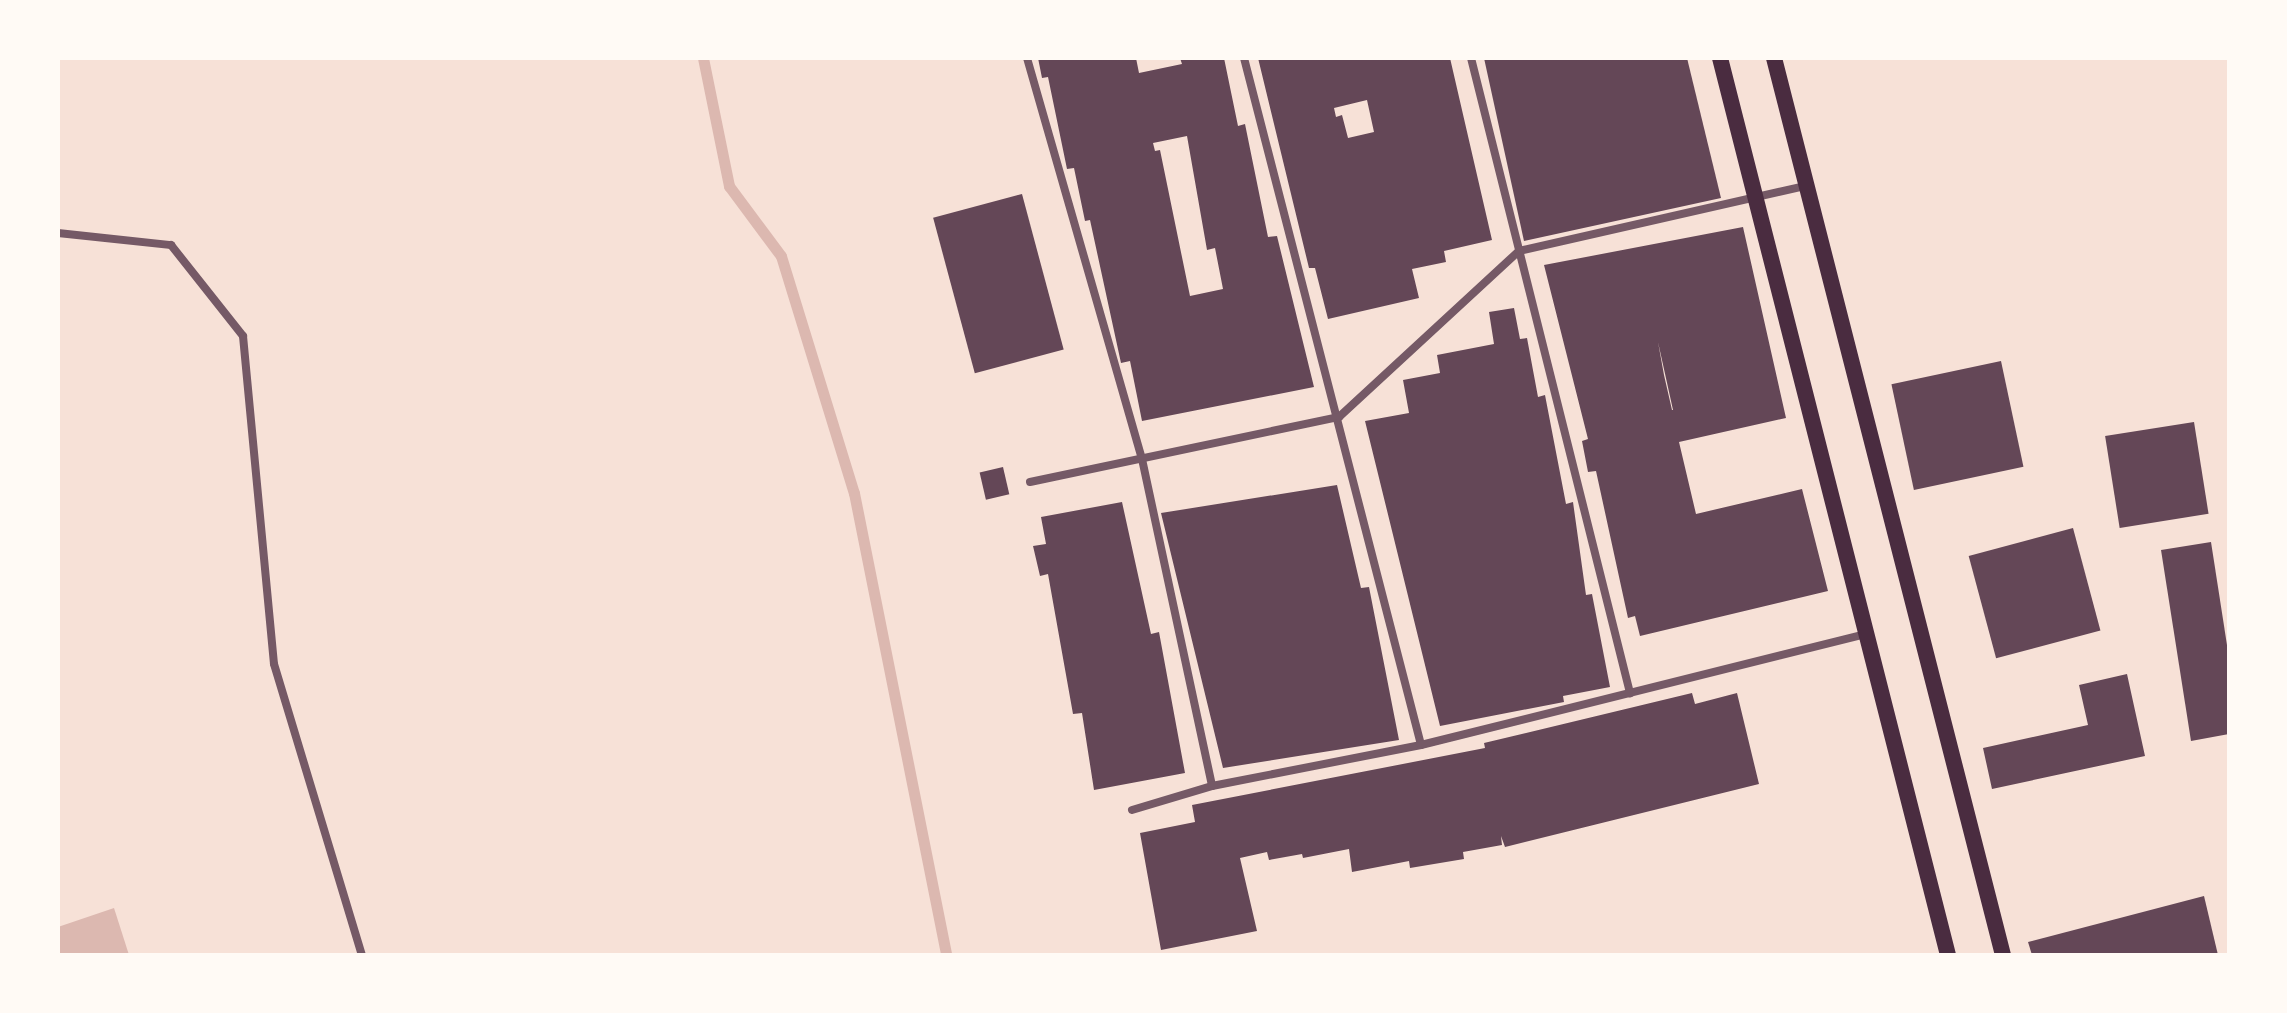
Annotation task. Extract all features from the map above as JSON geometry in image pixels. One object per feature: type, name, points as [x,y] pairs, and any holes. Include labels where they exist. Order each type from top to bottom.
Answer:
[{"type":"main road","points":[[1720,58],[1948,955]]},
{"type":"main road","points":[[1774,58],[2003,955]]},
{"type":"street","points":[[1027,58],[1142,459],[1212,786]]},
{"type":"street","points":[[1244,58],[1339,417],[1421,745]]},
{"type":"street","points":[[1471,58],[1630,693]]},
{"type":"street","points":[[1030,482],[1339,417],[1519,251],[1807,185]]},
{"type":"street","points":[[58,233],[171,245],[243,336],[274,664],[362,955]]},
{"type":"street","points":[[1132,810],[1212,786],[1421,745],[1866,634]]},
{"type":"shaded area","points":[[114,908],[129,955],[58,955],[58,927]]},
{"type":"building","points":[[1038,58],[1136,58],[1139,73],[1182,64],[1180,58],[1224,58],[1238,126],[1245,124],[1268,237],[1277,236],[1314,387],[1142,421],[1130,361],[1121,363],[1090,220],[1085,221],[1074,168],[1067,169],[1048,77],[1042,78]],"holes":[[[1187,136],[1207,250],[1215,248],[1223,289],[1190,296],[1160,150],[1155,151],[1153,143]]]},
{"type":"building","points":[[1258,58],[1450,58],[1492,240],[1444,251],[1446,262],[1412,269],[1419,298],[1328,319],[1315,268],[1309,268]],"holes":[[[1367,100],[1374,132],[1348,138],[1342,115],[1336,117],[1334,108]]]},
{"type":"building","points":[[1484,58],[1687,58],[1721,198],[1524,241]]},
{"type":"building","points":[[1022,194],[1064,350],[975,373],[933,218]]},
{"type":"building","points":[[1743,227],[1786,418],[1679,442],[1696,514],[1802,489],[1828,591],[1640,636],[1635,616],[1628,618],[1596,471],[1588,472],[1582,441],[1588,439],[1544,265]],"holes":[[[1658,342],[1673,410],[1664,375]]]},
{"type":"building","points":[[1514,308],[1520,339],[1527,338],[1538,397],[1545,395],[1566,504],[1573,502],[1586,595],[1592,594],[1610,687],[1563,696],[1564,702],[1440,726],[1365,421],[1409,413],[1403,380],[1440,373],[1437,355],[1494,344],[1489,312]]},
{"type":"building","points":[[2001,361],[2023,467],[1914,490],[1891,384]]},
{"type":"building","points":[[2194,422],[2209,514],[2120,528],[2105,436]]},
{"type":"building","points":[[1003,467],[1009,494],[986,500],[980,472]]},
{"type":"building","points":[[1337,485],[1361,588],[1369,587],[1399,740],[1223,768],[1161,513]]},
{"type":"building","points":[[1122,502],[1151,634],[1159,632],[1185,773],[1094,790],[1082,713],[1073,714],[1048,574],[1040,576],[1033,546],[1046,544],[1041,517]]},
{"type":"building","points":[[2073,528],[2100,630],[1996,658],[1969,556]]},
{"type":"building","points":[[2211,542],[2229,658],[2229,734],[2191,741],[2161,550]]},
{"type":"building","points":[[2127,674],[2145,756],[1992,789],[1983,748],[2088,725],[2079,685]]},
{"type":"building","points":[[1692,693],[1695,704],[1737,693],[1759,784],[1505,847],[1501,836],[1502,845],[1463,852],[1464,859],[1410,868],[1409,861],[1352,872],[1349,849],[1303,858],[1302,854],[1269,860],[1267,852],[1240,858],[1257,931],[1161,950],[1140,833],[1195,822],[1192,805],[1485,748],[1484,743]]},
{"type":"building","points":[[2204,896],[2218,955],[2032,955],[2028,942]]},
{"type":"waterway","points":[[703,58],[729,186],[781,256],[854,493],[946,955]]}]
